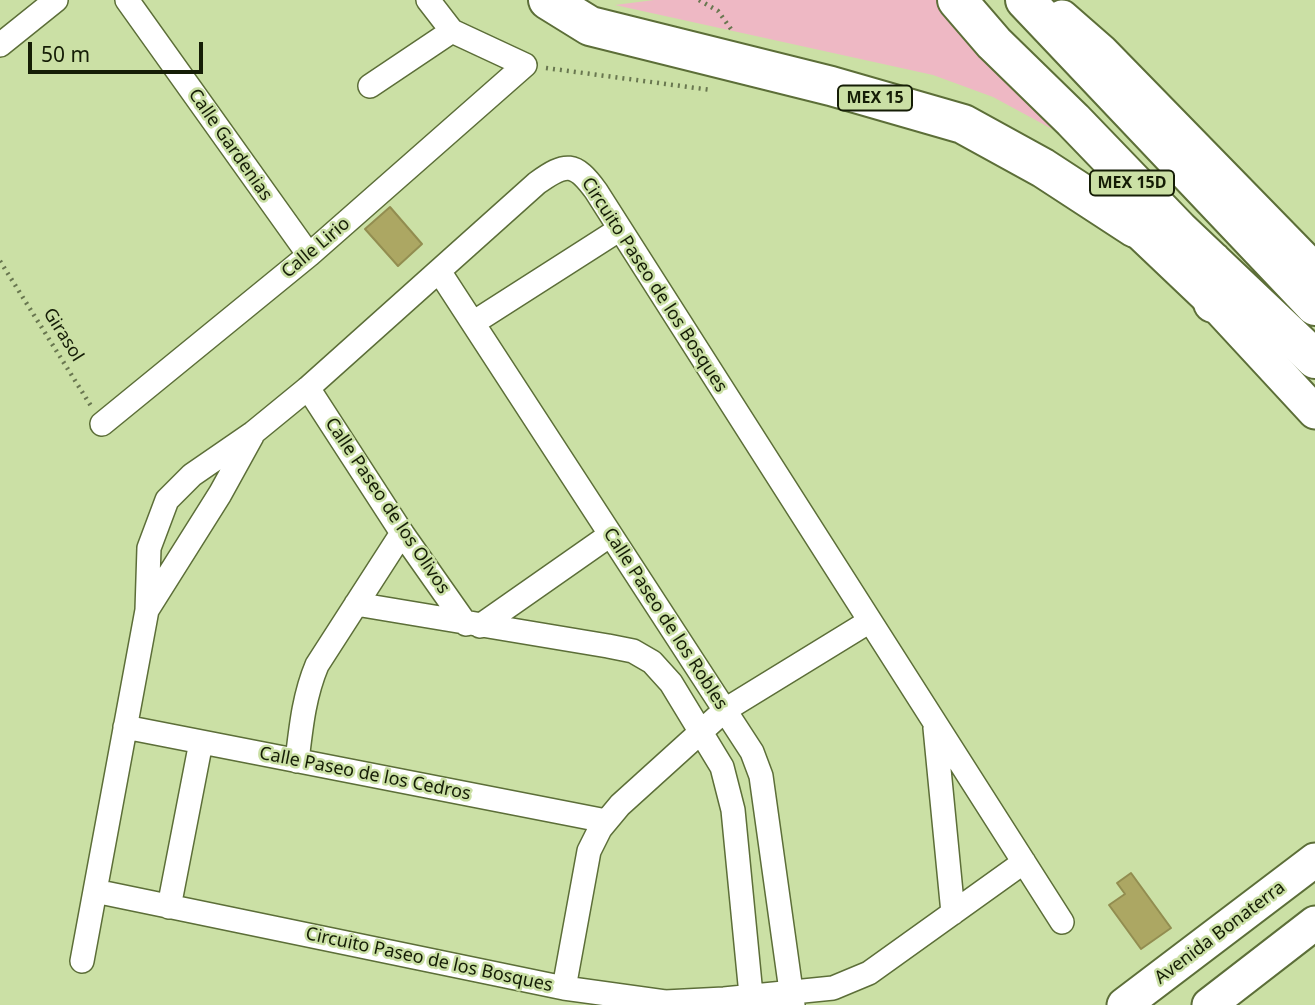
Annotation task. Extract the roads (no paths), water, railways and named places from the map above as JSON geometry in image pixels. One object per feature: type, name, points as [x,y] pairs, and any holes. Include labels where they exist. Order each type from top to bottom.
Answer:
[{"type":"highway","name":"MEX 15","points":[[548,0],[590,26],[831,86],[962,124],[1043,168],[1135,228]]},
{"type":"highway","name":"MEX 15D","points":[[957,0],[994,43],[1179,230],[1315,359]]},
{"type":"highway","points":[[1025,0],[1315,306]]},
{"type":"highway","points":[[1135,228],[1179,230]]},
{"type":"highway","points":[[1212,261],[1213,303]]},
{"type":"main road","points":[[1041,0],[1102,52],[1315,270]]},
{"type":"main road","name":"MEX 15","points":[[1135,228],[1213,303],[1315,412]]},
{"type":"main road","name":"Avenida Bonaterra","points":[[1124,1005],[1315,860]]},
{"type":"main road","points":[[1209,1005],[1315,923]]},
{"type":"street","points":[[0,45],[57,0]]},
{"type":"street","name":"Calle Gardenias","points":[[127,0],[309,255]]},
{"type":"street","points":[[370,86],[452,31],[428,0]]},
{"type":"street","name":"Calle Lirio","points":[[102,424],[309,255],[525,65],[452,31]]},
{"type":"street","name":"Circuito Paseo de los Bosques","points":[[82,961],[147,610],[149,548],[167,500],[192,475],[253,433],[309,388],[537,183],[554,170],[570,167],[584,175],[620,229],[1062,922]]},
{"type":"street","points":[[473,323],[620,229]]},
{"type":"street","name":"Calle Paseo de los Robles","points":[[439,271],[752,752],[761,776],[792,999]]},
{"type":"street","name":"Calle Paseo de los Olivos","points":[[309,388],[402,533],[473,625]]},
{"type":"street","name":"Circuito Paseo de los Bosques","points":[[147,610],[220,494],[253,433]]},
{"type":"street","points":[[297,761],[309,685],[317,665],[402,533]]},
{"type":"street","points":[[473,625],[611,535]]},
{"type":"street","name":"Calle Paseo de los Robles","points":[[356,604],[633,651],[652,662],[671,683],[702,730],[722,767],[733,810],[752,1001]]},
{"type":"street","points":[[564,988],[589,851],[606,821],[620,805],[725,710],[870,621]]},
{"type":"street","name":"Circuito Paseo de los Bosques","points":[[935,722],[953,913]]},
{"type":"street","name":"Calle Paseo de los Cedros","points":[[125,727],[606,821]]},
{"type":"street","points":[[169,907],[201,742]]},
{"type":"street","name":"Circuito Paseo de los Bosques","points":[[95,891],[564,988],[665,1002],[752,1001],[792,999],[833,988],[869,973],[1024,863]]}]
